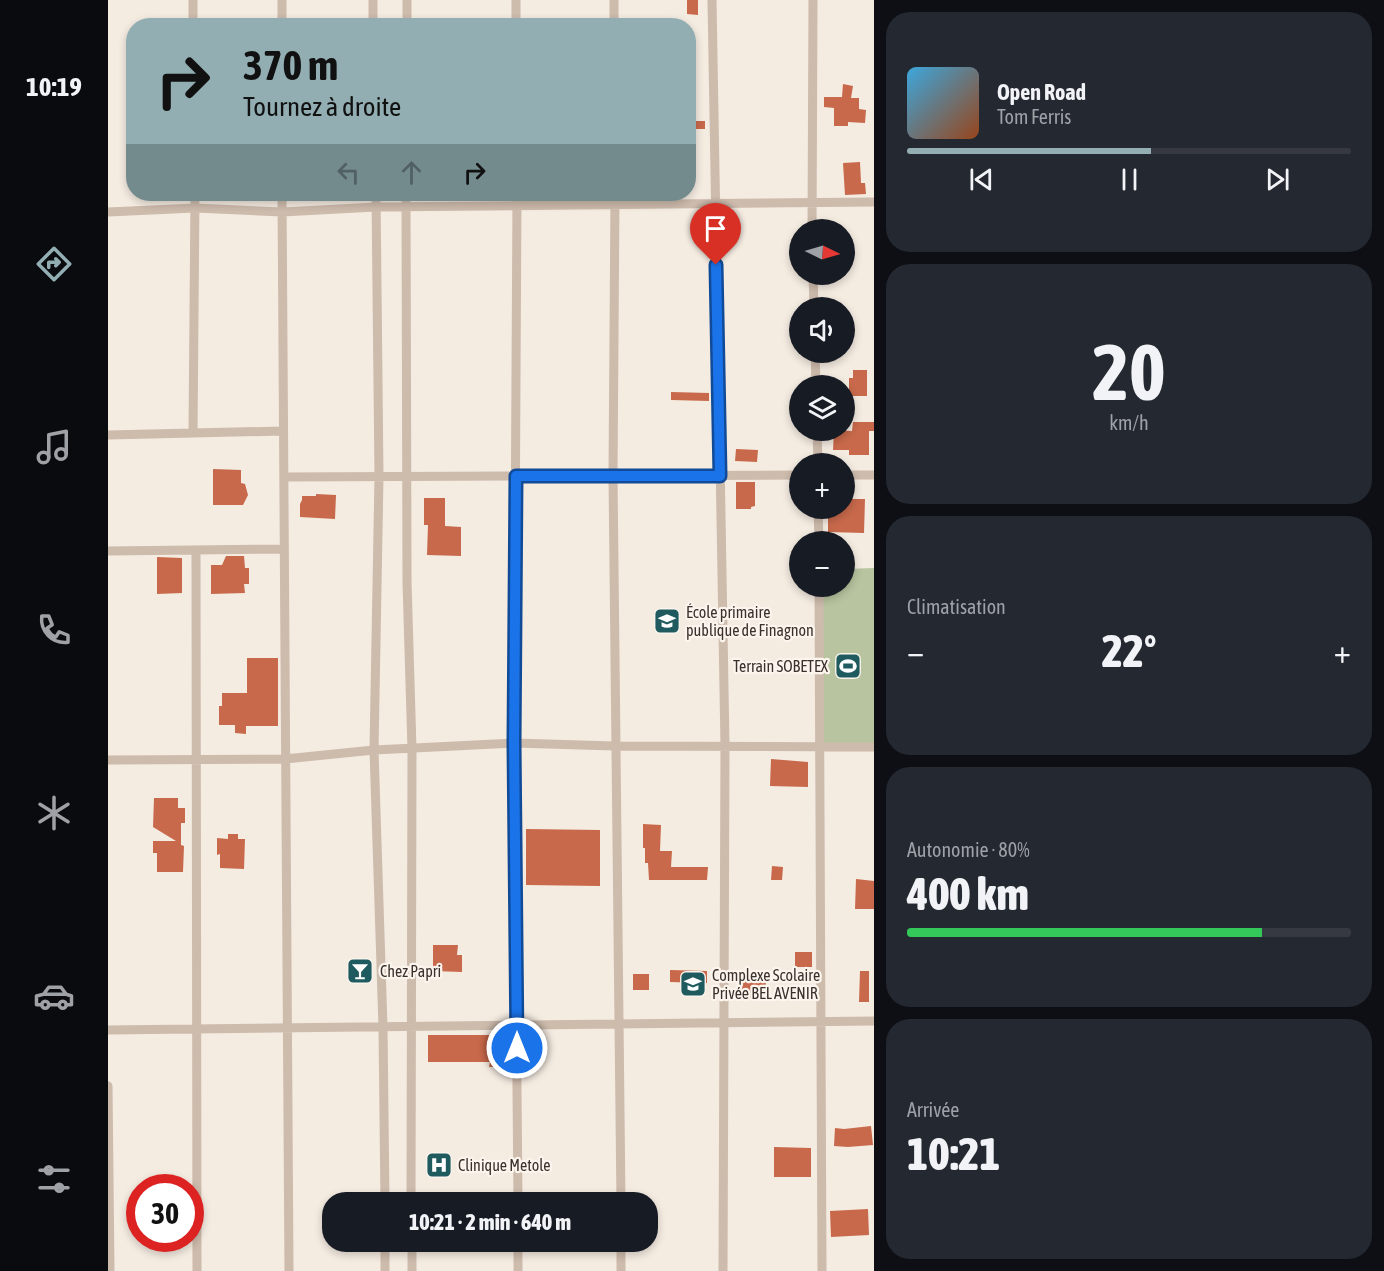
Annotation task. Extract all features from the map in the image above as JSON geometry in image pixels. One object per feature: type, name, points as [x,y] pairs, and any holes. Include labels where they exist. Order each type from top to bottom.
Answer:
[{"type":"street","points":[[192,0],[193,18]]},
{"type":"street","points":[[282,0],[282,18]]},
{"type":"street","points":[[373,0],[374,18]]},
{"type":"street","points":[[407,0],[407,18]]},
{"type":"street","points":[[516,0],[516,18]]},
{"type":"street","points":[[614,0],[614,18]]},
{"type":"street","points":[[712,0],[725,746],[723,1271]]},
{"type":"street","points":[[812,219],[813,0]]},
{"type":"street","points":[[193,433],[195,201]]},
{"type":"street","points":[[282,201],[289,1271]]},
{"type":"street","points":[[376,201],[379,477],[374,750],[383,1027],[384,1192]]},
{"type":"street","points":[[406,201],[407,582],[412,749],[411,1192]]},
{"type":"street","points":[[517,201],[514,743],[518,1192]]},
{"type":"street","points":[[615,201],[614,746],[621,1192]]},
{"type":"street","points":[[108,212],[195,208],[282,212],[376,207],[874,202]]},
{"type":"street","points":[[108,435],[282,431]]},
{"type":"street","points":[[284,477],[789,475]]},
{"type":"street","points":[[855,475],[874,475]]},
{"type":"street","points":[[108,551],[283,549]]},
{"type":"street","points":[[196,550],[197,1271]]},
{"type":"street","points":[[819,597],[822,1271]]},
{"type":"street","points":[[108,760],[285,759],[374,750],[514,743],[614,746],[874,747]]},
{"type":"street","points":[[108,1030],[874,1021]]},
{"type":"street","points":[[108,1086],[110,1271]]},
{"type":"street","points":[[385,1252],[385,1271]]},
{"type":"street","points":[[412,1252],[412,1271]]},
{"type":"street","points":[[518,1252],[518,1271]]},
{"type":"street","points":[[621,1252],[621,1271]]},
{"type":"green space","name":"Terrain SOBETEX","points":[[874,568],[874,746],[821,747],[823,597],[855,597],[855,569]]},
{"type":"building","points":[[687,0],[698,0],[698,15],[687,14]]},
{"type":"building","points":[[843,84],[853,86],[851,98],[859,98],[859,109],[866,110],[865,123],[848,122],[848,126],[834,126],[834,108],[824,107],[824,97],[842,97]]},
{"type":"building","points":[[696,121],[705,121],[705,129],[696,129]]},
{"type":"building","points":[[860,162],[861,183],[865,183],[866,194],[845,195],[843,163]]},
{"type":"building","points":[[853,370],[867,370],[867,396],[855,396],[855,375],[853,375]]},
{"type":"building","points":[[671,392],[709,393],[709,401],[671,400]]},
{"type":"building","points":[[855,422],[874,422],[874,431],[869,431],[869,455],[855,455],[855,453],[849,453],[849,450],[833,450],[833,441],[855,441]]},
{"type":"building","points":[[736,449],[758,450],[757,462],[735,461]]},
{"type":"building","points":[[213,469],[241,470],[241,483],[245,484],[248,495],[243,505],[213,505]]},
{"type":"building","points":[[736,482],[755,482],[755,506],[751,509],[736,509]]},
{"type":"building","points":[[316,494],[336,495],[335,519],[300,517],[302,496],[316,496]]},
{"type":"building","points":[[424,498],[445,498],[445,526],[461,527],[461,556],[427,555],[428,525],[424,525]]},
{"type":"building","points":[[855,499],[865,499],[864,533],[828,531],[828,519],[855,519]]},
{"type":"building","points":[[226,556],[244,556],[245,568],[249,568],[249,584],[244,584],[245,593],[211,594],[211,565],[222,565]]},
{"type":"building","points":[[157,557],[182,558],[182,593],[157,594]]},
{"type":"building","points":[[247,658],[278,658],[278,726],[246,726],[246,734],[235,733],[235,725],[219,725],[219,706],[222,706],[222,693],[247,693]]},
{"type":"building","points":[[771,759],[808,762],[808,787],[770,786]]},
{"type":"building","points":[[154,798],[178,798],[178,808],[185,808],[185,823],[181,823],[181,845],[184,846],[183,872],[157,872],[157,853],[153,853],[153,841],[176,841],[153,827]]},
{"type":"building","points":[[643,824],[661,825],[660,851],[672,851],[671,867],[708,867],[707,880],[649,880],[648,863],[645,863],[645,848],[643,848]]},
{"type":"building","points":[[526,829],[600,830],[600,886],[526,885]]},
{"type":"building","points":[[228,834],[238,834],[238,839],[245,839],[244,869],[220,868],[217,838],[228,839]]},
{"type":"building","points":[[772,866],[783,867],[782,880],[771,880]]},
{"type":"building","points":[[856,879],[874,881],[874,909],[855,909]]},
{"type":"building","points":[[433,945],[458,945],[457,955],[462,955],[462,972],[433,971]]},
{"type":"building","points":[[795,952],[812,952],[812,967],[795,967]]},
{"type":"building","points":[[670,970],[707,971],[707,983],[670,982]]},
{"type":"building","points":[[860,971],[869,971],[869,1002],[859,1002]]},
{"type":"building","points":[[633,974],[649,974],[649,990],[633,990]]},
{"type":"building","points":[[738,978],[766,978],[765,999],[738,998]]},
{"type":"building","points":[[428,1035],[503,1035],[503,1067],[489,1067],[490,1062],[428,1062]]},
{"type":"building","points":[[871,1126],[873,1145],[834,1146],[835,1128]]},
{"type":"building","points":[[774,1147],[811,1148],[811,1177],[774,1177]]},
{"type":"building","points":[[868,1209],[869,1235],[831,1237],[830,1211]]},
{"type":"place","name":"École primaire publique de Finagnon","points":[[667,621]]},
{"type":"place","name":"Terrain SOBETEX","points":[[848,666]]},
{"type":"place","name":"Chez Papri","points":[[360,971]]},
{"type":"place","name":"Complexe Scolaire Privée BEL AVENIR","points":[[693,984]]},
{"type":"place","name":"Clinique Metole","points":[[439,1165]]},
{"type":"route","points":[[517,1048],[514,743],[516,476],[720,476],[716,265]]}]
